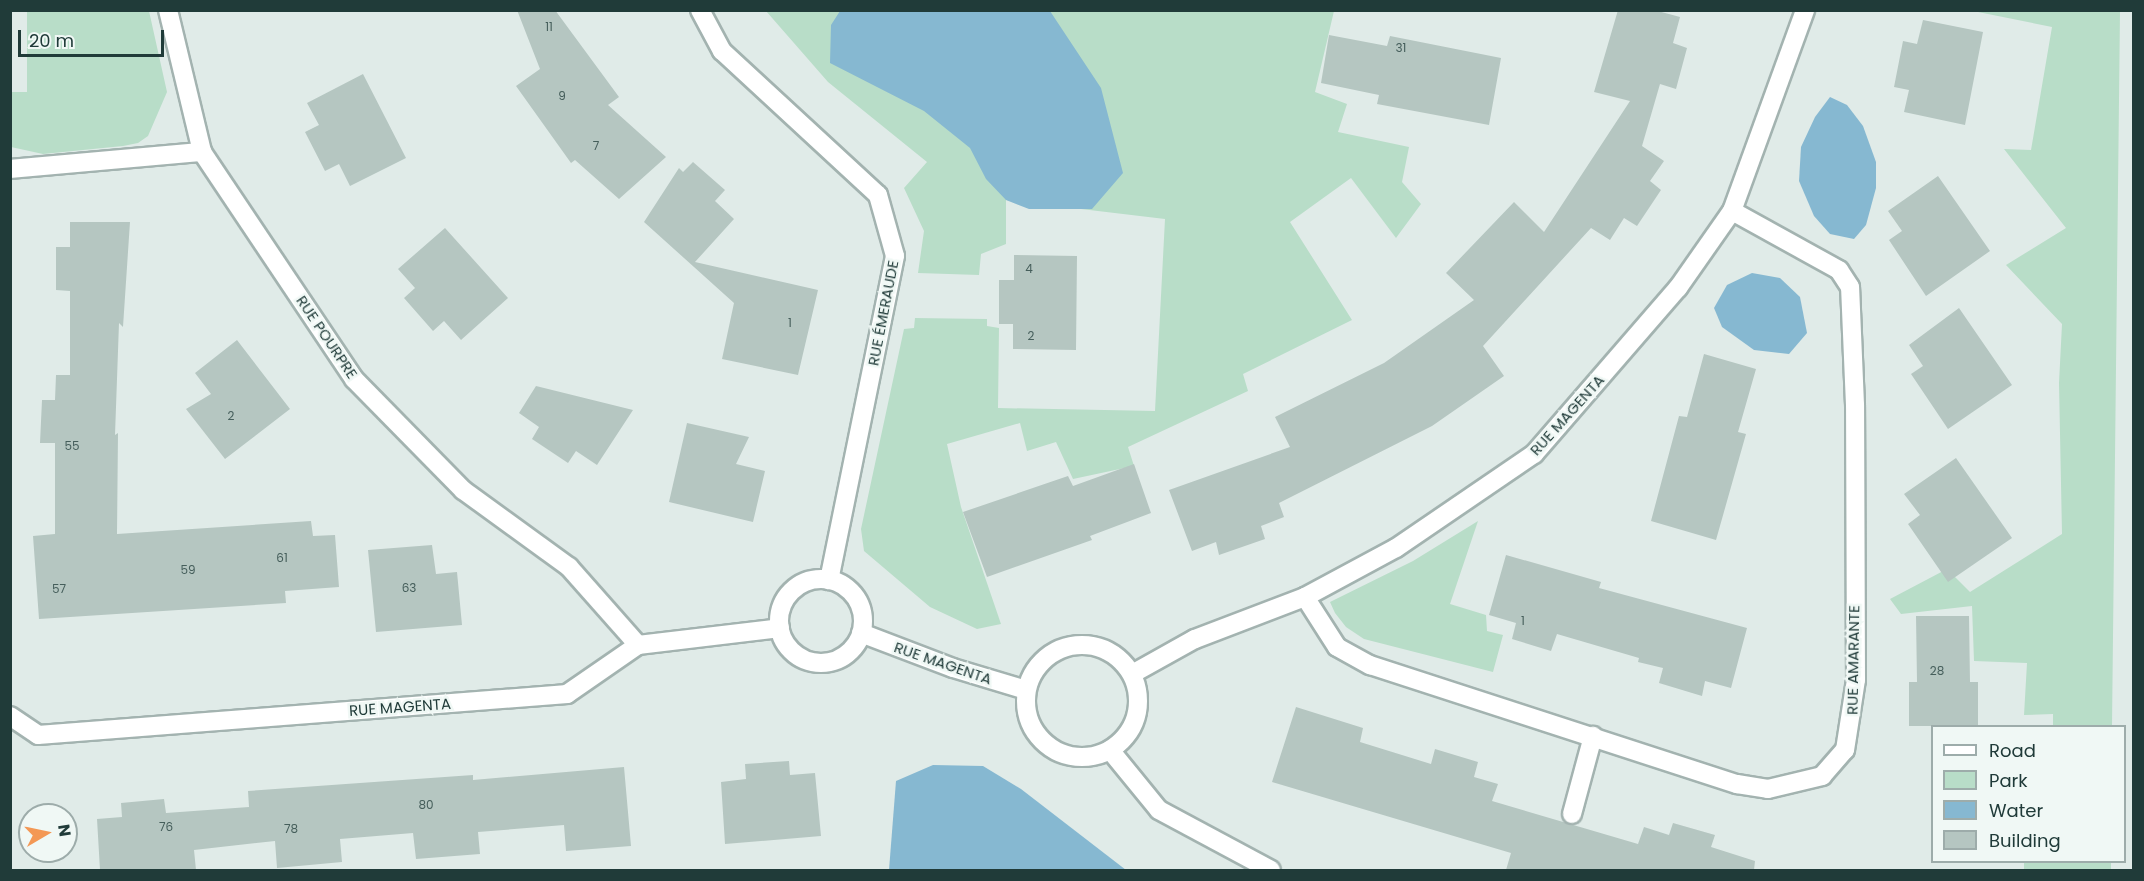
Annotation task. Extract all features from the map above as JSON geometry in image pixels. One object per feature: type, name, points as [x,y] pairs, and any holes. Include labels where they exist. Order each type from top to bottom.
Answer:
[{"type":"street","name":"RUE POURPRE","points":[[168,10],[202,152],[354,379],[463,490],[569,567],[638,645]]},
{"type":"street","name":"RUE ÉMERAUDE","points":[[700,10],[722,51],[878,195],[895,256],[829,580]]},
{"type":"street","name":"RUE MAGENTA","points":[[1132,674],[1195,639],[1305,597],[1396,548],[1534,454],[1678,288],[1732,211],[1805,10]]},
{"type":"street","points":[[10,169],[202,152]]},
{"type":"street","name":"RUE AMARANTE","points":[[1305,597],[1337,647],[1370,665],[1737,784],[1768,789],[1822,776],[1845,750],[1856,680],[1855,405],[1850,286],[1839,270],[1732,211]]},
{"type":"street","points":[[829,580],[842,585],[860,606],[861,633],[846,656],[819,663],[794,653],[780,628],[784,603],[792,591],[809,582],[829,580]]},
{"type":"street","name":"RUE MAGENTA","points":[[10,716],[38,735],[567,694],[638,645],[780,628]]},
{"type":"street","name":"RUE MAGENTA","points":[[861,633],[953,668],[1026,690]]},
{"type":"street","points":[[1073,645],[1107,651],[1132,674],[1137,690],[1133,725],[1110,750],[1075,758],[1057,752],[1031,727],[1026,690],[1042,660],[1073,645]]},
{"type":"street","points":[[1572,814],[1593,736]]},
{"type":"street","points":[[1110,750],[1159,810],[1271,870]]},
{"type":"green space","points":[[27,11],[149,11],[167,92],[148,136],[138,143],[123,146],[43,154],[11,147],[11,92],[27,92]]},
{"type":"green space","points":[[766,11],[1334,11],[1315,92],[1347,104],[1338,132],[1409,147],[1402,182],[1421,204],[1396,238],[1351,178],[1290,222],[1352,320],[1243,374],[1248,391],[1128,447],[1134,466],[1073,479],[1056,442],[1027,451],[1020,423],[947,444],[961,507],[1001,624],[977,629],[930,607],[864,551],[861,529],[904,329],[914,328],[915,318],[987,319],[987,326],[999,328],[998,408],[1155,411],[1165,219],[1006,200],[1006,244],[981,254],[979,275],[918,273],[924,231],[904,188],[927,162],[828,82]]},
{"type":"green space","points":[[1973,11],[2120,11],[2112,725],[2053,725],[2053,714],[2024,715],[2027,663],[1974,661],[1972,606],[1901,614],[1890,599],[1947,569],[1970,592],[2062,534],[2059,383],[2062,324],[2006,265],[2066,228],[2004,149],[2031,150],[2052,27]]},
{"type":"green space","points":[[1478,521],[1450,604],[1486,615],[1487,631],[1503,635],[1493,672],[1364,639],[1346,627],[1335,613],[1330,602],[1413,561]]},
{"type":"green space","points":[[2024,863],[2111,863],[2111,870],[2024,870]]},
{"type":"water","points":[[840,11],[1050,11],[1101,88],[1123,173],[1092,209],[1029,209],[1006,200],[986,179],[970,148],[924,111],[830,63],[831,25]]},
{"type":"water","points":[[1830,97],[1847,105],[1863,126],[1876,162],[1876,188],[1866,225],[1854,239],[1830,234],[1814,216],[1799,181],[1801,147],[1815,117]]},
{"type":"water","points":[[1752,273],[1780,278],[1800,297],[1807,333],[1789,354],[1754,350],[1722,327],[1714,308],[1727,285]]},
{"type":"water","points":[[933,765],[983,766],[1021,789],[1126,870],[889,870],[896,781]]},
{"type":"building","points":[[517,10],[555,10],[619,97],[608,105],[666,157],[619,199],[575,160],[571,163],[516,86],[540,69]]},
{"type":"building","points":[[1618,10],[1654,10],[1680,17],[1673,43],[1687,48],[1676,89],[1660,84],[1642,146],[1664,161],[1650,181],[1661,190],[1637,226],[1624,218],[1610,240],[1591,228],[1483,346],[1504,376],[1432,426],[1279,503],[1284,517],[1261,526],[1265,539],[1219,555],[1216,542],[1192,551],[1169,490],[1290,447],[1275,417],[1384,363],[1474,300],[1446,273],[1514,202],[1544,232],[1630,101],[1594,92]]},
{"type":"building","points":[[1923,20],[1983,32],[1965,125],[1904,112],[1909,90],[1894,87],[1903,41],[1917,44]]},
{"type":"building","points":[[1329,35],[1387,46],[1390,36],[1501,58],[1489,125],[1377,104],[1379,95],[1321,83]]},
{"type":"building","points":[[363,74],[406,158],[350,186],[339,164],[325,171],[305,132],[319,125],[307,103]]},
{"type":"building","points":[[693,162],[725,190],[715,201],[734,219],[695,262],[818,290],[798,375],[722,359],[734,303],[644,222],[679,168],[683,172]]},
{"type":"building","points":[[1938,176],[1990,251],[1926,296],[1889,240],[1902,231],[1888,211]]},
{"type":"building","points":[[70,222],[130,222],[123,327],[119,323],[115,435],[118,433],[117,534],[311,521],[313,536],[335,535],[339,587],[285,591],[286,603],[39,619],[33,536],[55,534],[55,443],[40,443],[42,400],[55,400],[56,375],[70,375],[70,291],[56,290],[56,247],[70,247]]},
{"type":"building","points":[[445,228],[508,298],[461,340],[444,321],[433,331],[404,298],[415,288],[398,269]]},
{"type":"building","points":[[1014,255],[1077,256],[1076,350],[1013,349],[1013,324],[999,324],[999,280],[1014,280]]},
{"type":"building","points":[[1959,308],[2012,385],[1948,429],[1911,374],[1923,366],[1909,345]]},
{"type":"building","points":[[237,340],[290,409],[225,459],[186,409],[211,394],[195,373]]},
{"type":"building","points":[[1704,354],[1756,369],[1738,432],[1746,434],[1716,540],[1651,521],[1679,416],[1687,417]]},
{"type":"building","points":[[536,386],[633,410],[597,465],[576,451],[568,463],[532,439],[539,427],[519,413]]},
{"type":"building","points":[[687,423],[749,437],[736,464],[765,471],[753,522],[669,502]]},
{"type":"building","points":[[1956,458],[2012,538],[1948,582],[1908,524],[1920,515],[1904,494]]},
{"type":"building","points":[[1134,464],[1151,513],[1090,536],[1092,540],[987,577],[963,512],[1068,476],[1073,486]]},
{"type":"building","points":[[432,545],[436,574],[457,572],[462,625],[376,632],[368,550]]},
{"type":"building","points":[[1506,555],[1601,582],[1599,588],[1747,628],[1731,688],[1705,681],[1702,696],[1659,683],[1663,668],[1638,662],[1639,658],[1557,634],[1551,651],[1512,639],[1516,623],[1489,615]]},
{"type":"building","points":[[1916,616],[1969,616],[1970,682],[1978,682],[1978,725],[1909,726],[1909,682],[1917,682]]},
{"type":"building","points":[[1296,707],[1363,728],[1360,742],[1431,764],[1435,749],[1478,762],[1474,777],[1498,784],[1492,801],[1638,844],[1644,827],[1669,835],[1673,823],[1715,835],[1711,847],[1755,861],[1754,870],[1506,870],[1511,853],[1272,782]]},
{"type":"building","points":[[789,761],[790,775],[815,773],[821,836],[725,844],[721,782],[746,779],[745,764]]},
{"type":"building","points":[[624,767],[631,846],[566,851],[564,825],[478,832],[480,854],[416,859],[413,833],[340,839],[342,862],[277,868],[275,841],[194,850],[196,870],[100,870],[97,819],[122,817],[121,803],[164,799],[166,813],[249,807],[248,791],[473,775],[473,780]]}]
